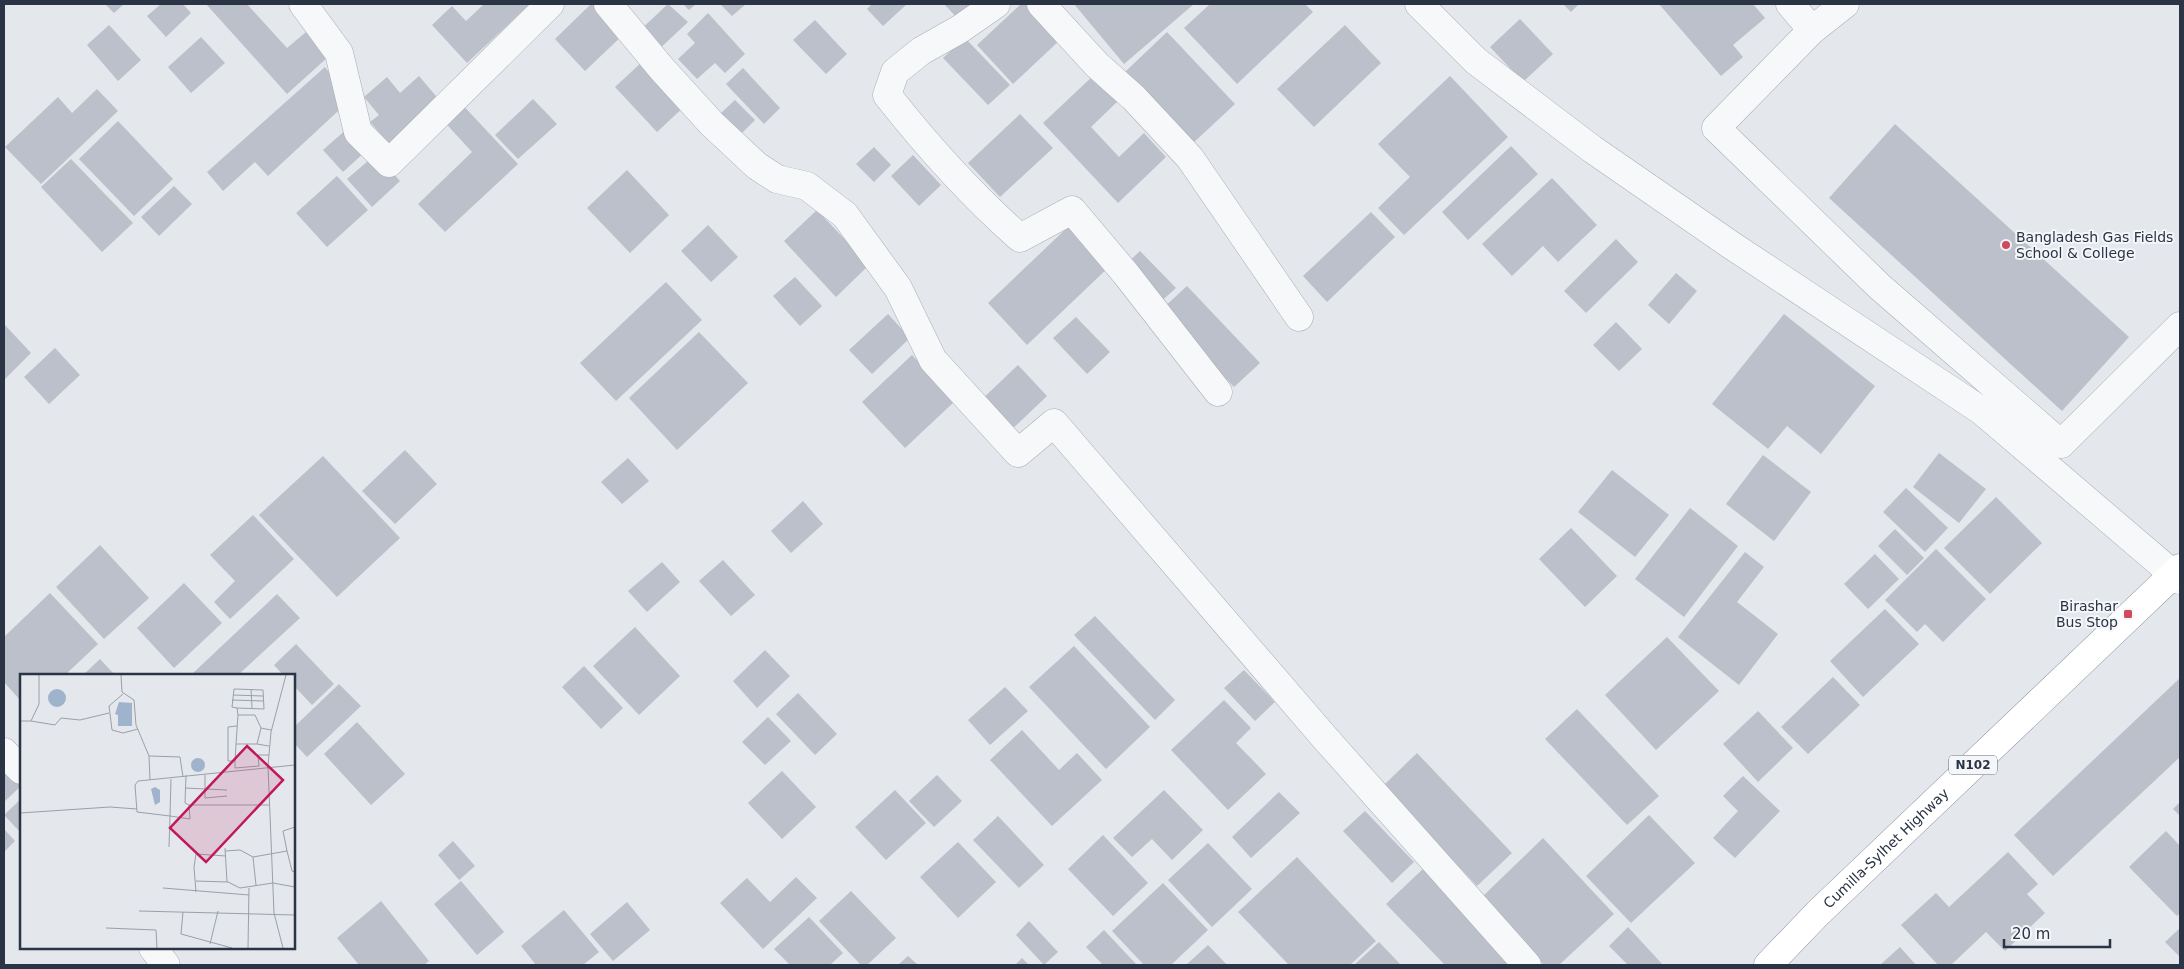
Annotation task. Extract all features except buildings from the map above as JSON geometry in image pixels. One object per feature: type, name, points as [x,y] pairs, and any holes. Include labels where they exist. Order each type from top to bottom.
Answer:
[{"type":"highway","name":"Cumilla-Sylhet Highway","points":[[1768,965],[1818,913],[2178,574]]},
{"type":"street","points":[[303,4],[339,53],[358,132],[388,163],[550,4]]},
{"type":"street","points":[[608,4],[662,69],[712,124],[757,166],[778,179],[806,186],[845,215],[898,288],[933,360],[1018,453],[1054,423],[1325,738],[1527,965]]},
{"type":"street","points":[[996,4],[960,29],[921,51],[895,72],[887,94],[943,164],[981,204],[1020,238],[1072,210],[1126,274],[1218,392]]},
{"type":"street","points":[[1041,4],[1097,65],[1134,98],[1190,158],[1299,317]]},
{"type":"street","points":[[1419,4],[1476,61],[1592,149],[1731,245],[1982,411],[2178,574]]},
{"type":"street","points":[[1790,4],[1812,30]]},
{"type":"street","points":[[1845,4],[1812,30],[1716,128],[1880,287],[2061,444],[2180,326]]},
{"type":"street","points":[[4,752],[20,769]]},
{"type":"street","points":[[154,949],[166,965]]},
{"type":"place","name":"Bangladesh Gas Fields School & College","points":[[2006,245]]},
{"type":"place","name":"Birashar Bus Stop","points":[[2128,614]]}]
